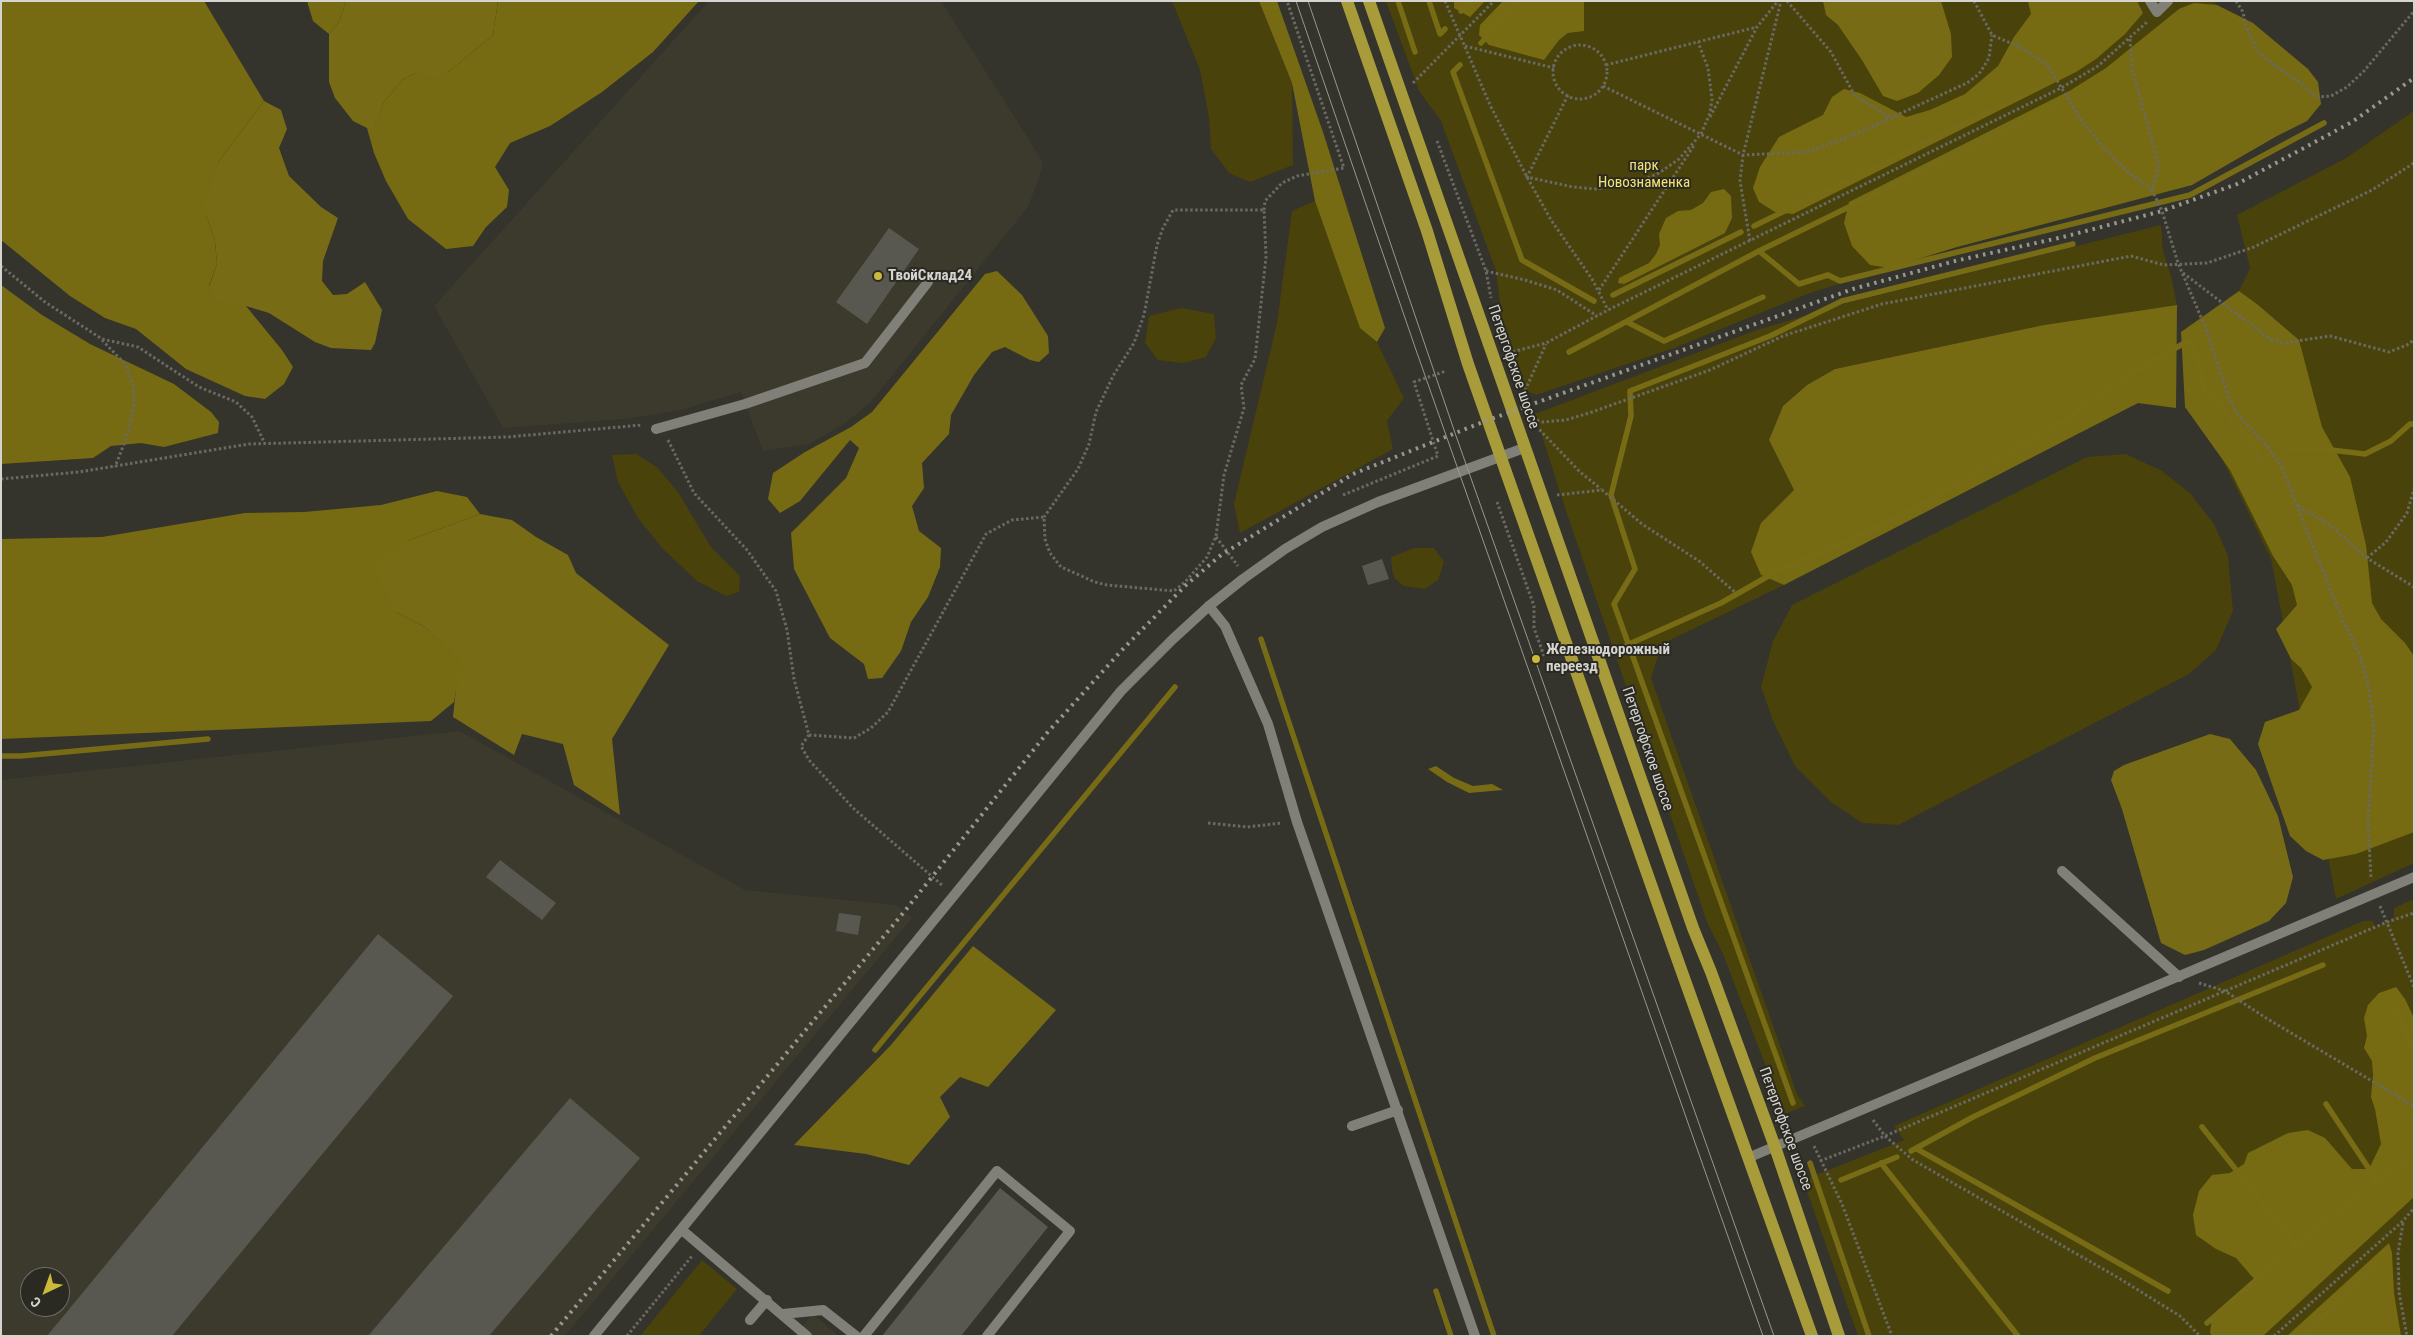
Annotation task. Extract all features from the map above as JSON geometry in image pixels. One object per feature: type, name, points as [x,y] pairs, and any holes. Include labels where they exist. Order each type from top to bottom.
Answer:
[{"type":"main road","points":[[1347,1],[1427,231],[1468,364],[1812,1336]]},
{"type":"main road","name":"Петергофское шоссе","points":[[1369,1],[1690,919],[1775,1147],[1839,1336]]},
{"type":"street","points":[[2150,1],[2156,12],[2168,1]]},
{"type":"street","points":[[656,429],[746,404],[865,363],[928,282]]},
{"type":"street","points":[[594,1336],[1121,691],[1209,606],[1285,549],[1322,528],[1378,502],[1524,448]]},
{"type":"street","points":[[1209,606],[1224,626],[1268,724],[1298,822],[1475,1336]]},
{"type":"street","points":[[2062,871],[2179,977]]},
{"type":"street","points":[[1750,1157],[2414,877]]},
{"type":"street","points":[[1352,1126],[1398,1110]]},
{"type":"street","points":[[864,1336],[997,1171],[1070,1231],[987,1336]]},
{"type":"street","points":[[682,1230],[767,1300],[807,1336]]},
{"type":"street","points":[[750,1320],[767,1300]]},
{"type":"street","points":[[783,1314],[824,1310],[856,1336]]},
{"type":"path","points":[[1264,210],[1173,210],[1163,228],[1157,245],[1144,315],[1134,343],[1114,376],[1096,412],[1089,444],[1078,469],[1044,517],[1045,538],[1050,553],[1062,567],[1107,586],[1174,591],[1185,582],[1207,557],[1216,536],[1224,475],[1244,408],[1241,385],[1255,359],[1266,258],[1264,201],[1282,183],[1298,176],[1344,168],[1287,1]]},
{"type":"path","points":[[1445,1],[1491,107],[1552,220],[1599,290],[1608,310]]},
{"type":"path","points":[[1412,85],[1494,1]]},
{"type":"path","points":[[1599,290],[1701,134],[1757,27],[1779,1]]},
{"type":"path","points":[[1750,241],[1740,181],[1743,156],[1779,1]]},
{"type":"path","points":[[1787,1],[1831,52],[1856,96],[1890,117]]},
{"type":"path","points":[[1604,86],[1743,156],[1808,152],[1851,136],[1967,84],[1979,74],[1989,58],[1992,35],[1974,1]]},
{"type":"path","points":[[2236,1],[2243,12],[2246,27],[2256,48],[2266,60],[2297,80],[2316,97],[2331,96],[2347,87],[2364,71],[2414,11]]},
{"type":"path","points":[[1502,354],[1546,343],[1608,310],[2062,88],[2098,66],[2130,39],[2156,12]]},
{"type":"path","points":[[1606,65],[1757,27]]},
{"type":"path","points":[[1992,35],[2024,49],[2047,64],[2079,117],[2101,145],[2130,174],[2152,190],[2159,205],[2178,263],[2206,329],[2229,398],[2238,415],[2268,447],[2281,466],[2334,600],[2360,656],[2369,689],[2374,727],[2368,822],[2372,886]]},
{"type":"path","points":[[2130,39],[2132,68],[2159,166],[2152,190]]},
{"type":"path","points":[[1528,177],[1573,187],[1596,189],[1636,184],[1659,173],[1679,159],[1701,134],[1710,113],[1712,99],[1708,68],[1698,42]]},
{"type":"path","points":[[1582,45],[1600,54],[1606,65],[1606,79],[1604,86],[1598,92],[1583,99],[1568,95],[1556,84],[1554,68],[1564,51],[1582,45]]},
{"type":"path","points":[[1464,46],[1554,68]]},
{"type":"path","points":[[1528,177],[1568,95]]},
{"type":"path","points":[[1736,593],[1698,561],[1642,524],[1564,457],[1528,418],[1543,422],[1566,420],[1592,412],[1710,370],[1790,333],[1882,304],[2030,276],[2100,260],[2131,256],[2164,265],[2207,263],[2254,247],[2372,190],[2414,164]]},
{"type":"path","points":[[1,266],[45,302],[102,339],[125,364],[133,385],[134,408],[127,436],[115,467]]},
{"type":"path","points":[[1486,271],[1525,280],[1556,290],[1597,316]]},
{"type":"path","points":[[2182,271],[2270,339],[2283,343],[2330,336],[2389,352],[2414,340]]},
{"type":"path","points":[[102,339],[138,347],[199,387],[236,402],[252,417],[265,444]]},
{"type":"path","points":[[1521,400],[1546,343]]},
{"type":"path","points":[[1343,495],[1438,456],[1414,382],[1446,371]]},
{"type":"path","points":[[1,479],[115,467],[232,447],[265,444],[507,437],[636,424],[648,425],[663,433],[675,452],[694,493],[747,550],[776,591],[786,630],[794,679],[809,735]]},
{"type":"path","points":[[2366,558],[2386,542],[2407,513],[2414,488]]},
{"type":"path","points":[[1553,496],[1602,490]]},
{"type":"path","points":[[1496,498],[1534,606],[1534,628],[1544,656]]},
{"type":"path","points":[[2298,506],[2330,525],[2366,558],[2414,587]]},
{"type":"path","points":[[809,735],[854,738],[871,728],[888,712],[986,534],[1012,520],[1044,517]]},
{"type":"path","points":[[1216,536],[1226,552],[1247,576]]},
{"type":"path","points":[[809,735],[801,746],[809,760],[852,808],[955,896]]},
{"type":"path","points":[[1208,823],[1247,827],[1298,822]]},
{"type":"path","points":[[2382,911],[2414,987]]},
{"type":"path","points":[[1820,1161],[1885,1136],[2387,922],[2414,914]]},
{"type":"path","points":[[2179,977],[2225,991],[2266,1018],[2414,1106]]},
{"type":"path","points":[[1864,1110],[1885,1136],[1913,1160],[2180,1316],[2200,1336]]},
{"type":"path","points":[[1814,1145],[1842,1204],[1892,1336]]},
{"type":"path","points":[[2274,1336],[2403,1221],[2414,1208]]},
{"type":"path","points":[[2403,1221],[2398,1253],[2398,1272],[2406,1336]]},
{"type":"path","points":[[627,1336],[701,1245]]},
{"type":"shaded area","points":[[1,1],[204,1],[264,101],[219,161],[206,215],[215,241],[217,264],[209,286],[231,306],[246,306],[282,350],[293,367],[284,384],[265,399],[245,396],[186,369],[136,329],[105,318],[70,296],[1,240]]},
{"type":"shaded area","points":[[307,1],[346,1],[339,22],[329,34],[313,21]]},
{"type":"shaded area","points":[[346,1],[498,1],[493,35],[448,72],[435,78],[415,73],[402,80],[384,102],[374,129],[367,128],[353,121],[335,98],[329,82],[329,34],[339,22]]},
{"type":"shaded area","points":[[498,1],[699,1],[653,52],[602,92],[550,126],[510,143],[495,167],[509,190],[507,207],[486,227],[473,246],[446,249],[408,219],[386,181],[374,153],[367,128],[374,128],[384,102],[402,80],[415,73],[448,72],[493,35]]},
{"type":"shaded area","points":[[709,1],[941,1],[1043,162],[1040,176],[1028,207],[870,403],[843,425],[809,444],[763,451],[741,392],[682,410],[626,419],[503,428],[434,306]]},
{"type":"shaded area","points":[[1259,1],[1277,1],[1323,132],[1385,328],[1377,342],[1360,328],[1315,201],[1292,83]]},
{"type":"shaded area","points":[[1454,1],[1485,1],[1470,17],[1454,8]]},
{"type":"shaded area","points":[[1503,1],[1584,1],[1584,31],[1568,33],[1559,40],[1544,60],[1489,45],[1479,35],[1480,25]]},
{"type":"shaded area","points":[[1823,1],[1941,1],[1951,34],[1952,57],[1939,75],[1918,93],[1897,101],[1883,96],[1862,60],[1838,25],[1826,15]]},
{"type":"shaded area","points":[[2028,1],[2137,1],[2143,13],[2125,34],[2096,59],[2076,72],[1793,214],[1775,212],[1759,202],[1753,188],[1760,167],[1779,137],[1823,115],[1832,97],[1844,89],[1860,93],[1906,117],[1930,110],[1965,94],[1998,66],[2014,37],[2031,14]]},
{"type":"shaded area","points":[[2194,3],[2217,5],[2253,23],[2308,69],[2318,82],[2321,104],[2307,121],[2192,185],[1957,247],[1889,268],[1870,265],[1852,246],[1844,223],[1849,202],[2071,90],[2106,68],[2179,9]]},
{"type":"shaded area","points":[[264,101],[281,110],[287,129],[279,148],[289,176],[321,207],[338,218],[323,261],[322,281],[333,295],[347,294],[365,282],[382,310],[375,343],[371,350],[331,348],[315,342],[269,313],[246,306],[231,306],[214,298],[209,287],[217,264],[215,241],[206,215],[205,204],[219,161]]},
{"type":"shaded area","points":[[1724,189],[1731,196],[1732,218],[1725,233],[1624,284],[1618,283],[1619,278],[1649,263],[1656,254],[1660,245],[1659,234],[1666,218],[1678,211],[1691,210],[1703,203],[1711,192]]},
{"type":"shaded area","points":[[997,271],[1022,295],[1048,336],[1049,353],[1039,362],[1030,360],[1005,347],[992,352],[974,375],[951,415],[949,434],[922,463],[924,488],[912,506],[919,531],[941,548],[940,567],[928,597],[911,622],[901,651],[882,678],[868,679],[864,664],[830,638],[794,569],[791,533],[846,478],[859,448],[850,440],[800,501],[780,513],[768,499],[773,473],[805,452],[851,427],[872,412],[985,274]]},
{"type":"shaded area","points":[[1,285],[42,315],[90,344],[174,384],[211,412],[219,422],[218,433],[164,447],[141,443],[111,446],[93,458],[1,464]]},
{"type":"shaded area","points":[[2239,291],[2299,340],[2322,427],[2350,477],[2366,545],[2372,603],[2381,619],[2405,643],[2414,656],[2414,832],[2356,854],[2323,860],[2306,851],[2290,836],[2258,744],[2265,722],[2299,710],[2312,687],[2301,668],[2291,659],[2276,629],[2297,605],[2292,585],[2273,556],[2230,470],[2185,407],[2181,332]]},
{"type":"shaded area","points":[[2177,305],[2176,408],[2138,403],[1784,585],[1761,575],[1751,552],[1761,523],[1794,490],[1769,440],[1783,406],[1807,385],[1835,369],[2044,325]]},
{"type":"shaded area","points":[[437,491],[467,497],[480,514],[407,541],[396,612],[425,627],[465,664],[458,678],[454,702],[431,721],[1,739],[1,539],[102,537],[245,513],[304,512],[381,505]]},
{"type":"shaded area","points":[[480,514],[512,520],[536,537],[568,555],[576,573],[669,645],[612,739],[620,815],[574,785],[563,744],[522,734],[514,755],[453,717],[457,678],[464,664],[425,627],[396,612],[373,566],[407,541]]},
{"type":"shaded area","points":[[460,731],[745,890],[896,905],[912,918],[565,1336],[1,1336],[1,780]]},
{"type":"shaded area","points":[[2210,734],[2230,739],[2256,770],[2278,816],[2293,877],[2286,903],[2269,921],[2204,950],[2185,955],[2161,943],[2122,809],[2111,780],[2114,771],[2124,765]]},
{"type":"shaded area","points":[[1436,766],[1454,778],[1473,786],[1492,784],[1503,790],[1469,793],[1447,782],[1428,769]]},
{"type":"shaded area","points":[[973,946],[1056,1010],[988,1087],[960,1077],[940,1097],[950,1117],[909,1165],[866,1154],[794,1145],[891,1045]]},
{"type":"shaded area","points":[[2396,987],[2405,999],[2414,1018],[2414,1197],[2263,1336],[2212,1336],[2210,1333],[2212,1317],[2255,1280],[2236,1258],[2216,1249],[2196,1235],[2193,1215],[2199,1191],[2212,1175],[2230,1173],[2244,1164],[2248,1153],[2288,1133],[2308,1130],[2325,1138],[2352,1169],[2369,1169],[2381,1144],[2371,1097],[2372,1061],[2364,1048],[2367,1036],[2364,1018],[2368,1005],[2379,993]]},
{"type":"shaded area","points":[[2389,1243],[2392,1253],[2394,1293],[2401,1336],[2287,1336]]},
{"type":"shaded area","points":[[813,1314],[839,1336],[794,1336]]},
{"type":"green space","points":[[1172,1],[1259,1],[1292,83],[1293,165],[1250,182],[1229,173],[1211,149],[1209,117],[1200,70]]},
{"type":"green space","name":"парк Новознаменка","points":[[1386,1],[2214,1],[2217,5],[2192,185],[1957,247],[1810,293],[1674,348],[1536,395],[1521,388],[1504,337],[1496,271],[1441,121],[1419,91]]},
{"type":"green space","points":[[2414,111],[2414,863],[2336,899],[2271,559],[2209,432],[2299,340],[2239,291],[2250,268],[2237,215],[2346,158]]},
{"type":"green space","points":[[1315,201],[1360,327],[1377,342],[1404,398],[1387,421],[1393,449],[1240,533],[1234,504],[1277,323],[1292,211]]},
{"type":"green space","points":[[2161,225],[2163,251],[2177,305],[2044,325],[1835,369],[1807,385],[1783,406],[1769,440],[1794,490],[1761,523],[1761,575],[1784,585],[1662,644],[1651,678],[1797,1094],[1805,1106],[1784,1114],[1723,954],[1707,922],[1566,511],[1535,414],[1754,331],[1847,303]]},
{"type":"green space","points":[[1181,308],[1214,314],[1216,338],[1206,357],[1183,363],[1158,360],[1145,343],[1149,316]]},
{"type":"green space","points":[[636,454],[657,467],[678,492],[711,547],[740,576],[739,592],[726,596],[697,581],[662,548],[638,518],[618,482],[612,455]]},
{"type":"green space","points":[[2126,454],[2162,471],[2190,493],[2214,524],[2228,556],[2233,611],[2216,650],[2189,674],[1898,825],[1862,823],[1831,802],[1795,766],[1773,721],[1761,687],[1773,641],[1792,605],[2087,457]]},
{"type":"green space","points":[[1414,548],[1434,548],[1444,562],[1438,580],[1425,589],[1404,586],[1395,579],[1392,570],[1391,557]]},
{"type":"green space","points":[[2414,899],[2414,1336],[1858,1336],[1803,1180],[1904,1140],[1894,1126],[2363,921],[2373,921],[2376,927],[2394,918],[2394,908]]},
{"type":"green space","points":[[702,1260],[737,1289],[699,1336],[640,1336]]},
{"type":"building","name":"ТвойСклад24","points":[[889,228],[919,249],[867,324],[836,302]]},
{"type":"building","points":[[1382,559],[1389,579],[1368,585],[1362,566]]},
{"type":"building","points":[[500,860],[556,903],[542,920],[486,877]]},
{"type":"building","points":[[839,913],[861,916],[858,935],[836,931]]},
{"type":"building","points":[[378,934],[453,996],[172,1336],[47,1336],[63,1317],[70,1317],[70,1308]]},
{"type":"building","points":[[570,1098],[640,1158],[489,1336],[368,1336]]},
{"type":"building","points":[[1000,1188],[1048,1227],[961,1336],[882,1336]]},
{"type":"waterway","points":[[1398,1],[1415,52]]},
{"type":"waterway","points":[[1429,1],[1440,34],[1445,29]]},
{"type":"waterway","points":[[1461,11],[1471,1]]},
{"type":"waterway","points":[[1481,43],[1520,1]]},
{"type":"waterway","points":[[1460,65],[1453,72],[1522,260],[1594,301]]},
{"type":"waterway","points":[[1754,226],[2039,87]]},
{"type":"waterway","points":[[1569,352],[1759,251],[2059,104]]},
{"type":"waterway","points":[[1759,251],[1799,284],[1828,275],[1840,281],[2190,195],[2324,123]]},
{"type":"waterway","points":[[1613,295],[1741,232]]},
{"type":"waterway","points":[[1793,1103],[1614,604],[1635,569],[1611,495],[1631,416],[1630,391],[1770,336],[1842,301],[2073,244]]},
{"type":"waterway","points":[[1627,322],[1664,341],[1763,297]]},
{"type":"waterway","points":[[1627,645],[1721,603],[1779,570],[1841,544],[1928,501],[2060,423],[2132,373],[2188,341],[2198,357],[2204,389],[2250,440],[2261,460],[2267,458]]},
{"type":"waterway","points":[[2286,450],[2314,448],[2365,454],[2391,441],[2410,424],[2414,424]]},
{"type":"waterway","points":[[1261,639],[1494,1336]]},
{"type":"waterway","points":[[875,1050],[1175,687]]},
{"type":"waterway","points":[[1,756],[21,756],[208,739]]},
{"type":"waterway","points":[[1911,1151],[1973,1117],[2095,1058],[2323,965]]},
{"type":"waterway","points":[[2395,1007],[2414,1051]]},
{"type":"waterway","points":[[2326,1104],[2377,1181]]},
{"type":"waterway","points":[[2202,1127],[2296,1245]]},
{"type":"waterway","points":[[1917,1149],[2168,1291]]},
{"type":"waterway","points":[[1841,1180],[1897,1157]]},
{"type":"waterway","points":[[2207,1323],[2296,1245],[2377,1181],[2414,1158]]},
{"type":"waterway","points":[[1810,1163],[1869,1336]]},
{"type":"waterway","points":[[1881,1163],[2018,1336]]},
{"type":"waterway","points":[[2302,1336],[2380,1263]]},
{"type":"waterway","points":[[1436,1291],[1451,1336]]},
{"type":"tram line","points":[[1296,1],[1416,350],[1763,1336]]},
{"type":"tram line","points":[[1308,1],[1455,433],[1774,1336]]},
{"type":"railway","points":[[551,1336],[904,912],[1047,733],[1122,650],[1186,585],[1221,555],[1353,474],[1488,420],[1853,289],[1955,261],[2063,237],[2162,211],[2237,184],[2352,122],[2414,78]]},
{"type":"place","name":"ТвойСклад24","points":[[878,276]]},
{"type":"place","name":"Железнодорожный переезд","points":[[1536,659]]}]
